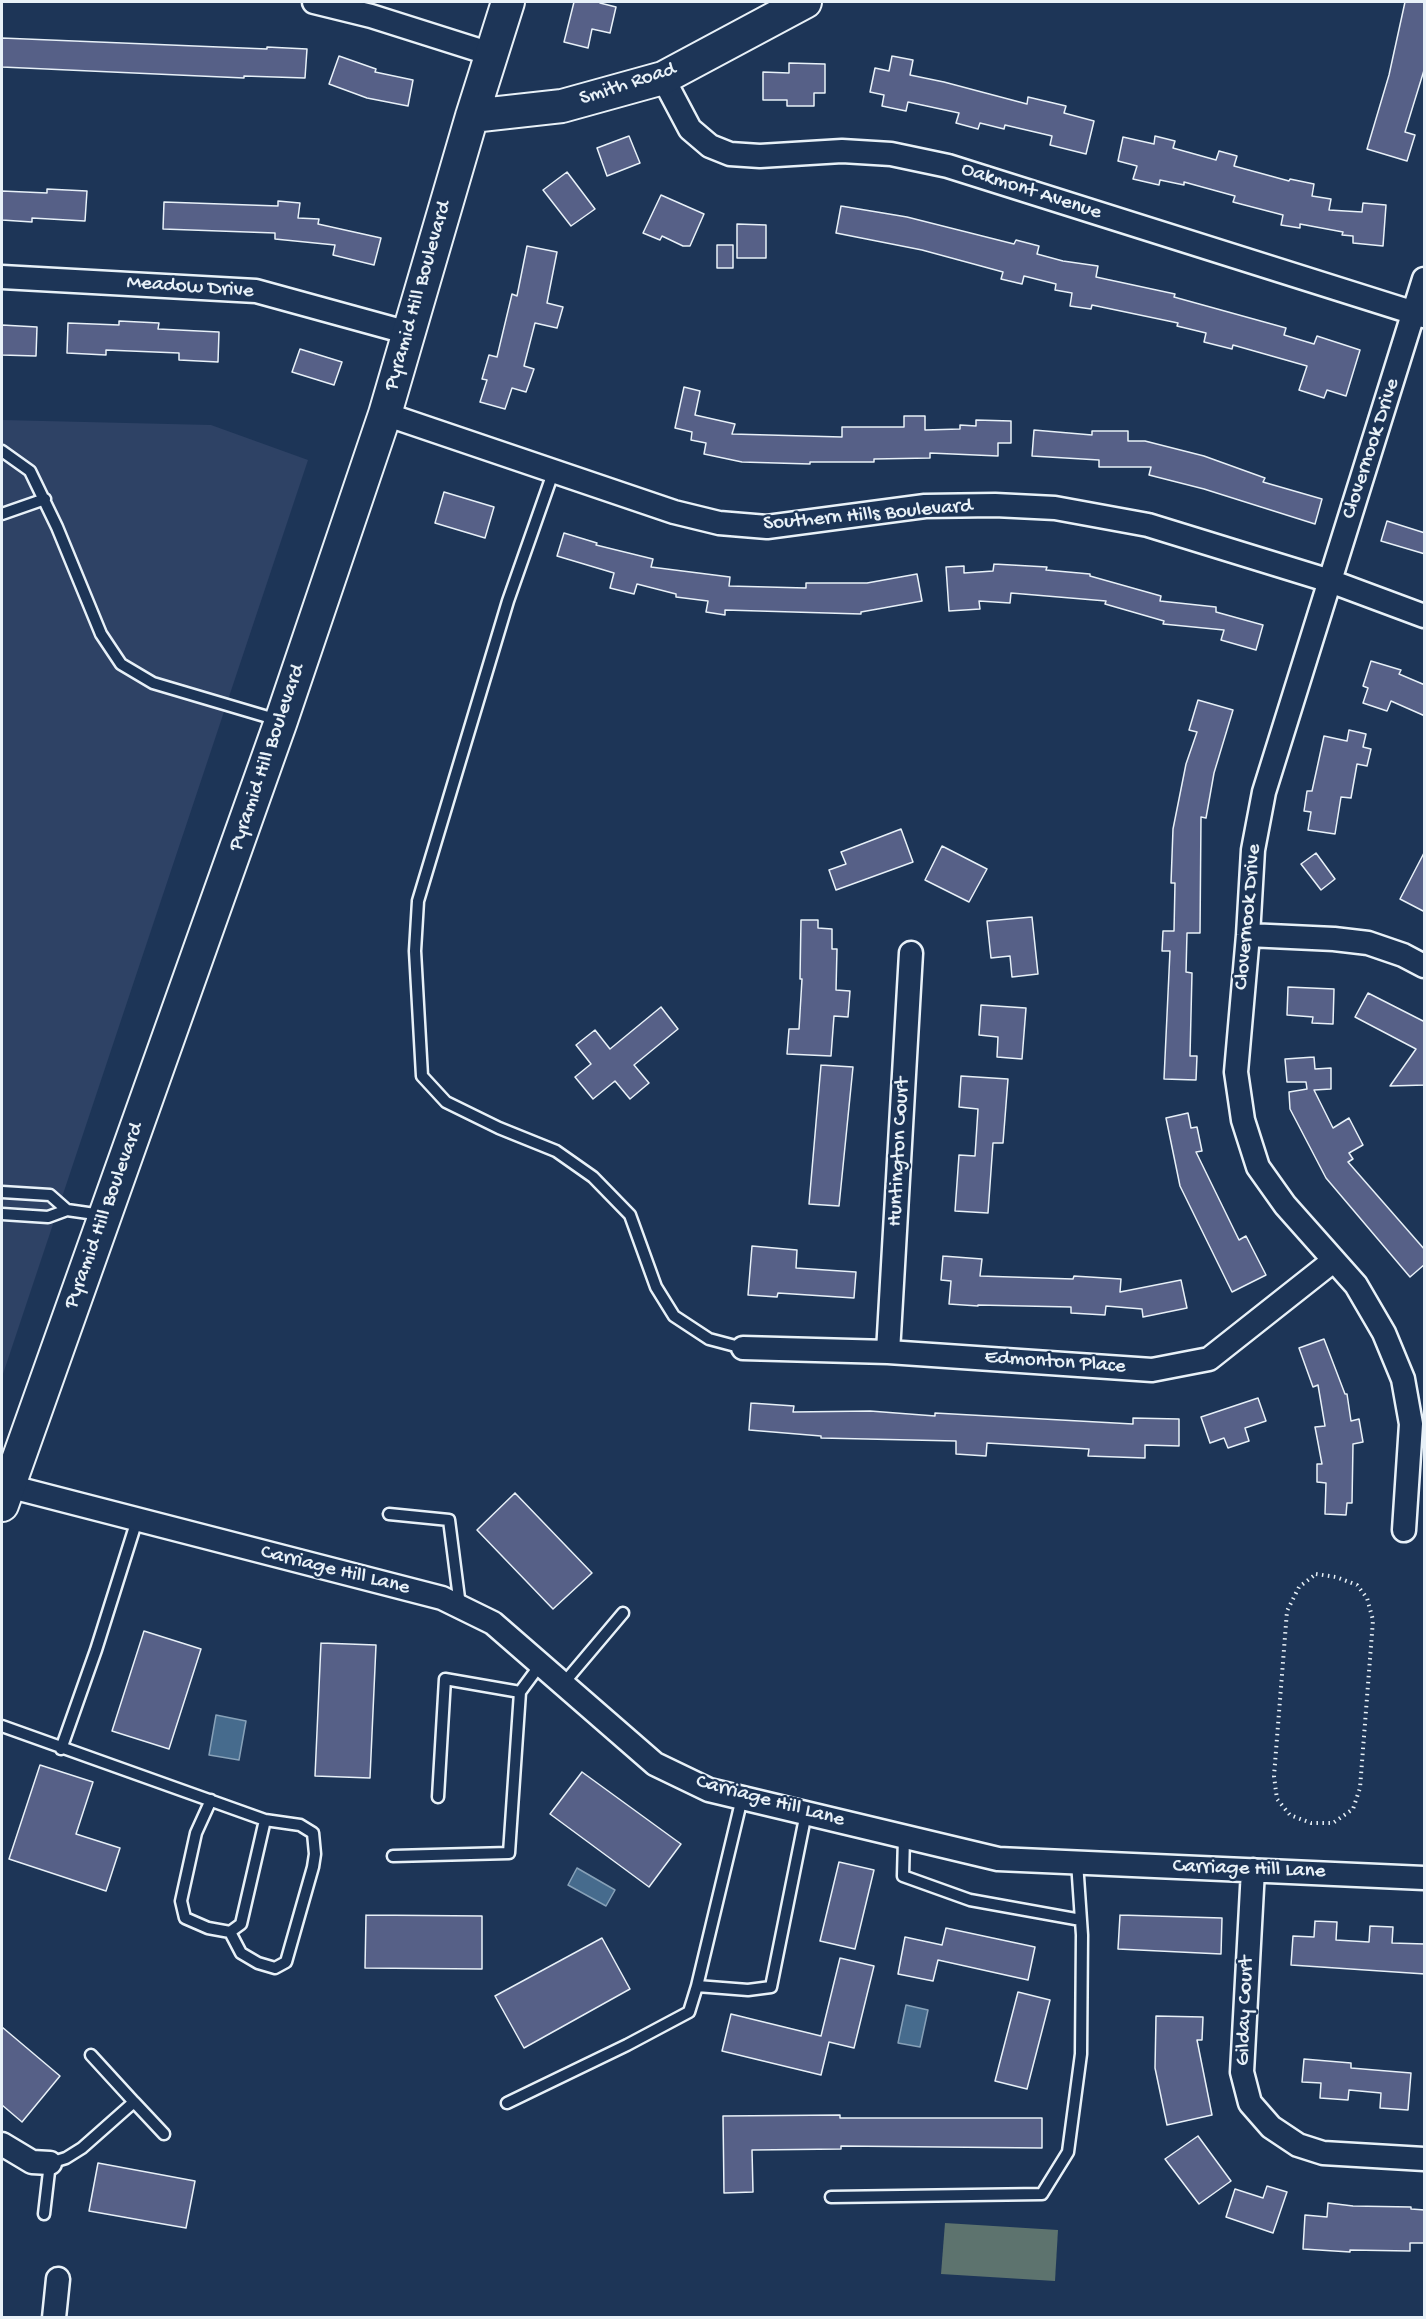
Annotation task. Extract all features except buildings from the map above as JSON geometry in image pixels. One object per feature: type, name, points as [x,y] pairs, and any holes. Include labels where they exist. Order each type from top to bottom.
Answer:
[{"type":"main road","name":"Pyramid Hill Boulevard","points":[[4,1492],[281,721],[385,414],[508,2]]},
{"type":"main road","name":"Smith Road","points":[[472,117],[562,106],[663,78],[805,2]]},
{"type":"street","points":[[314,2],[371,16],[491,54]]},
{"type":"street","name":"Oakmont Avenue","points":[[663,78],[690,129],[710,146],[730,154],[760,156],[842,151],[891,154],[948,166],[1420,315]]},
{"type":"street","name":"Meadow Drive","points":[[2,277],[256,291],[409,333]]},
{"type":"street","name":"Clovernook Drive","points":[[1404,1530],[1412,1424],[1403,1378],[1384,1333],[1356,1285],[1285,1205],[1258,1167],[1243,1120],[1236,1072],[1253,850],[1263,792],[1329,581],[1420,315],[1425,279]]},
{"type":"street","name":"Southern Hills Boulevard","points":[[385,414],[674,512],[719,523],[767,527],[925,506],[995,505],[1055,508],[1148,525],[1329,581],[1425,616]]},
{"type":"street","points":[[1248,934],[1368,943],[1403,955],[1425,966]]},
{"type":"street","name":"Huntington Court","points":[[888,1352],[912,953]]},
{"type":"street","name":"Edmonton Place","points":[[743,1348],[888,1352],[1152,1370],[1209,1359],[1333,1261]]},
{"type":"street","name":"Carriage Hill Lane","points":[[4,1492],[137,1520],[442,1598],[493,1623],[655,1764],[709,1790],[998,1859],[1425,1878]]},
{"type":"street","name":"Gilday Court","points":[[1253,1870],[1242,2072],[1250,2103],[1271,2127],[1298,2145],[1323,2153],[1425,2159]]},
{"type":"street","points":[[2,2144],[32,2162],[50,2163]]},
{"type":"street","points":[[54,2318],[58,2279]]},
{"type":"lane","points":[[2,451],[30,471],[45,499],[101,634],[121,664],[153,683],[281,721]]},
{"type":"lane","points":[[554,470],[508,601],[418,901],[415,951],[422,1076],[446,1102],[499,1128],[556,1151],[593,1177],[630,1215],[656,1287],[674,1316],[709,1340],[743,1348]]},
{"type":"lane","points":[[2,514],[45,499]]},
{"type":"lane","points":[[2,1192],[50,1195],[67,1210]]},
{"type":"lane","points":[[2,1214],[48,1217],[67,1210],[105,1215]]},
{"type":"lane","points":[[389,1514],[449,1520],[460,1607]]},
{"type":"lane","points":[[61,1749],[96,1650],[137,1520]]},
{"type":"lane","points":[[562,1684],[623,1613]]},
{"type":"lane","points":[[393,1856],[509,1853],[520,1692],[540,1665]]},
{"type":"lane","points":[[438,1797],[445,1679],[520,1692]]},
{"type":"lane","points":[[2,1726],[61,1749],[266,1820],[300,1825],[313,1833],[315,1854],[313,1867],[286,1962],[275,1968],[258,1963],[241,1953],[230,1932]]},
{"type":"lane","points":[[507,2103],[689,2012],[742,1798]]},
{"type":"lane","points":[[211,1800],[196,1833],[181,1901],[185,1918],[208,1928],[230,1932],[242,1924],[266,1820]]},
{"type":"lane","points":[[697,1986],[748,1989],[771,1987],[806,1813]]},
{"type":"lane","points":[[904,1837],[903,1875],[970,1900],[1081,1920]]},
{"type":"lane","points":[[831,2197],[1042,2194],[1068,2152],[1081,2054],[1081,1920],[1077,1862]]},
{"type":"lane","points":[[91,2055],[164,2134]]},
{"type":"lane","points":[[44,2214],[50,2163],[66,2158],[82,2148],[134,2102]]},
{"type":"path","points":[[1316,1574],[1335,1576],[1357,1585],[1367,1598],[1373,1620],[1360,1788],[1353,1809],[1333,1823],[1311,1823],[1290,1815],[1277,1799],[1274,1776],[1287,1611],[1299,1587],[1316,1574]]},
{"type":"shaded area","points":[[2,420],[211,425],[308,460],[2,1377]]},
{"type":"shaded area","points":[[216,1715],[246,1721],[239,1760],[209,1755]]},
{"type":"shaded area","points":[[577,1868],[615,1890],[606,1906],[568,1885]]},
{"type":"shaded area","points":[[906,2005],[928,2010],[920,2047],[898,2043]]},
{"type":"green space","points":[[945,2223],[1058,2230],[1055,2281],[941,2274]]}]
